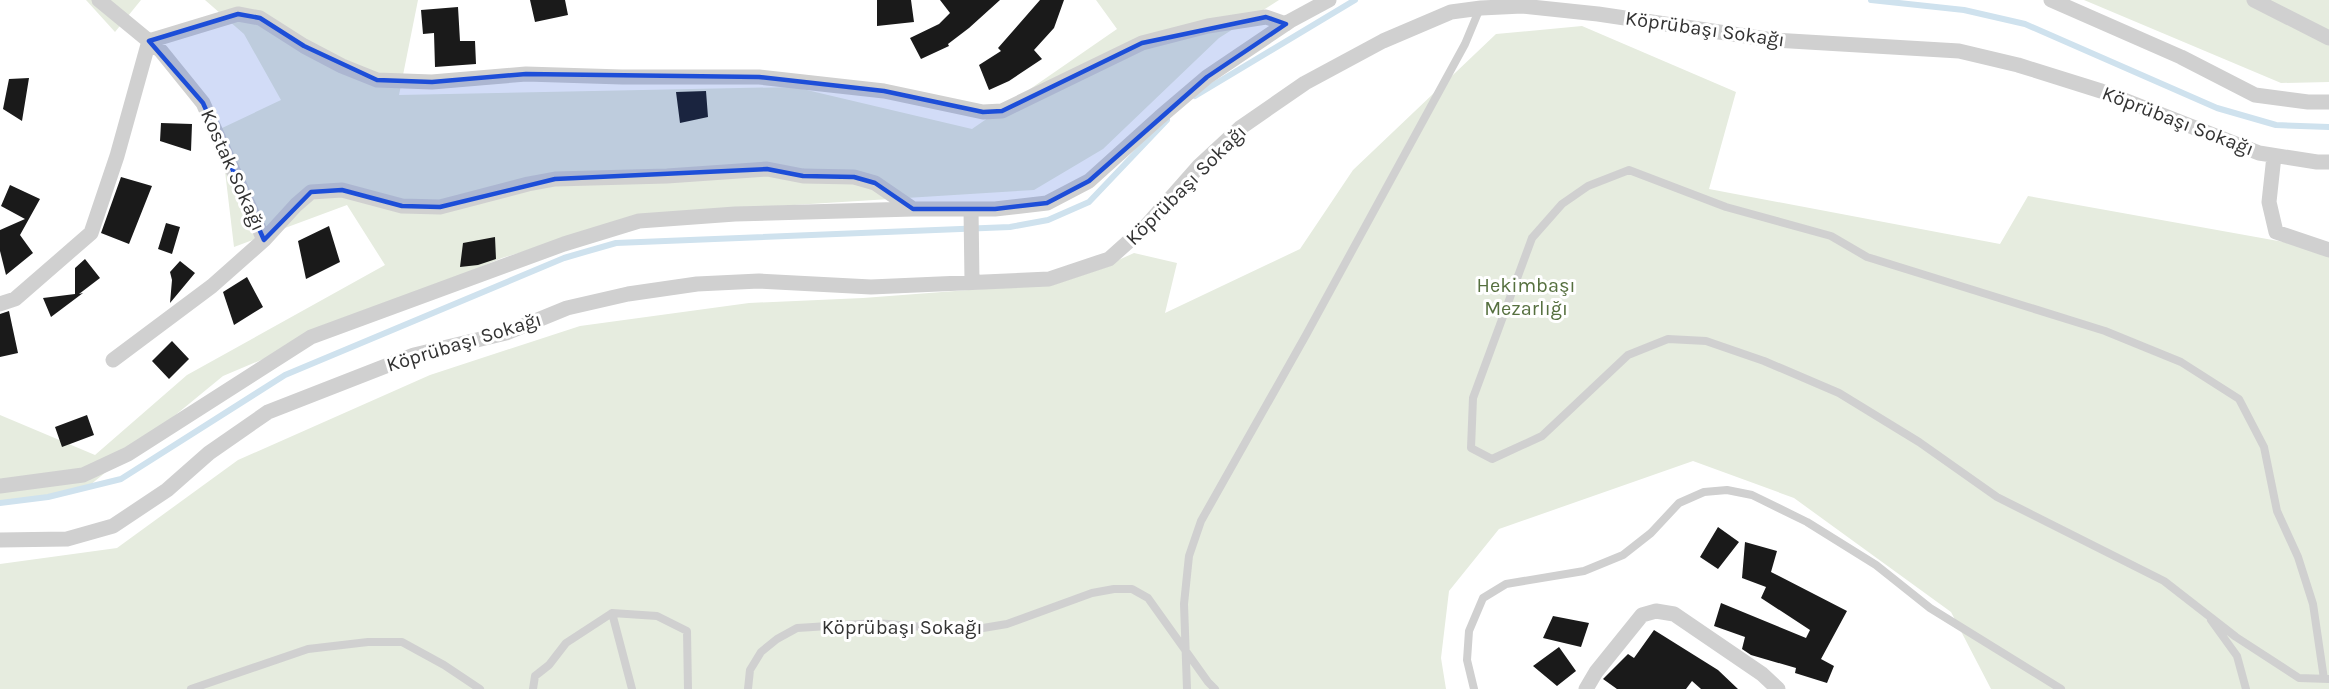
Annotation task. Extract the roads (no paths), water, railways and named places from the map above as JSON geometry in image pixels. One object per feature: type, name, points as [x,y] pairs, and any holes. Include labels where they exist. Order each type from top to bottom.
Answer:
[{"type":"street","name":"Kostak Sokağı","points":[[99,0],[161,51],[203,103],[264,240]]},
{"type":"street","points":[[0,486],[82,475],[128,454],[311,337],[574,241],[639,221],[735,214],[913,209],[971,215],[995,209],[1047,203],[1089,181],[1207,77],[1286,24],[1329,0]]},
{"type":"street","points":[[2051,0],[2181,57],[2255,94],[2307,102],[2329,102]]},
{"type":"street","points":[[2254,0],[2329,38]]},
{"type":"street","name":"Köprübaşı Sokağı","points":[[0,540],[67,539],[113,526],[167,490],[209,453],[268,412],[414,355],[506,333],[567,308],[628,294],[697,284],[759,281],[871,287],[1049,279],[1109,259],[1148,225],[1199,166],[1240,128],[1305,83],[1383,40],[1451,12],[1522,6],[1598,14],[1773,40],[1959,51],[2018,65],[2102,91],[2259,153],[2329,162]]},
{"type":"street","points":[[0,304],[15,299],[91,233],[117,156],[149,41],[238,14],[260,18],[323,56],[377,80],[432,82],[526,74],[622,78],[759,77],[884,91],[983,112],[1002,111],[1142,43],[1208,26],[1266,17],[1286,24]]},
{"type":"street","points":[[2274,156],[2269,202],[2276,232],[2329,250]]},
{"type":"street","points":[[113,360],[212,286],[264,240],[311,192],[342,190],[402,206],[440,207],[528,184],[555,180],[667,176],[767,169],[803,176],[854,177],[875,183],[913,209]]},
{"type":"street","points":[[971,215],[972,281]]},
{"type":"street","points":[[1586,689],[1596,672],[1642,615],[1656,611],[1674,614],[1762,674],[1778,689]]},
{"type":"lane","points":[[1187,689],[1184,604],[1189,556],[1201,521],[1465,44],[1480,8]]},
{"type":"lane","points":[[1629,170],[1726,207],[1831,236],[1867,257],[2105,331],[2181,362],[2239,399],[2264,447],[2277,512],[2298,556],[2313,604],[2326,679],[2300,678],[2206,614],[2164,581],[1997,497],[1919,442],[1839,393],[1706,341],[1668,339],[1628,355],[1542,436],[1492,459],[1471,448],[1473,398],[1532,238],[1562,204],[1588,186],[1629,170]]},
{"type":"lane","points":[[1474,689],[1467,660],[1469,631],[1483,598],[1506,584],[1584,571],[1623,555],[1651,533],[1679,503],[1704,492],[1727,490],[1752,495],[1807,522],[1876,565],[1930,608],[2061,689]]},
{"type":"lane","name":"Köprübaşı Sokağı","points":[[748,689],[750,670],[761,652],[777,639],[797,628],[876,623],[977,629],[1007,624],[1092,593],[1114,589],[1132,589],[1148,598],[1215,689]]},
{"type":"lane","points":[[533,689],[535,676],[549,665],[566,643],[612,613],[657,616],[687,631],[688,689]]},
{"type":"lane","points":[[612,613],[632,689]]},
{"type":"lane","points":[[2206,614],[2237,656],[2246,689]]},
{"type":"lane","points":[[191,689],[308,649],[368,642],[402,642],[444,665],[480,689]]},
{"type":"waterway","points":[[1195,96],[1355,0]]},
{"type":"waterway","points":[[1871,0],[1964,10],[2025,24],[2217,108],[2276,125],[2329,127]]},
{"type":"waterway","points":[[0,503],[48,497],[121,479],[285,375],[564,258],[616,243],[1010,227],[1048,220],[1089,202],[1167,120]]},
{"type":"park label","name":"Hekimbaşı Mezarlığı","points":[[1526,296]]}]
